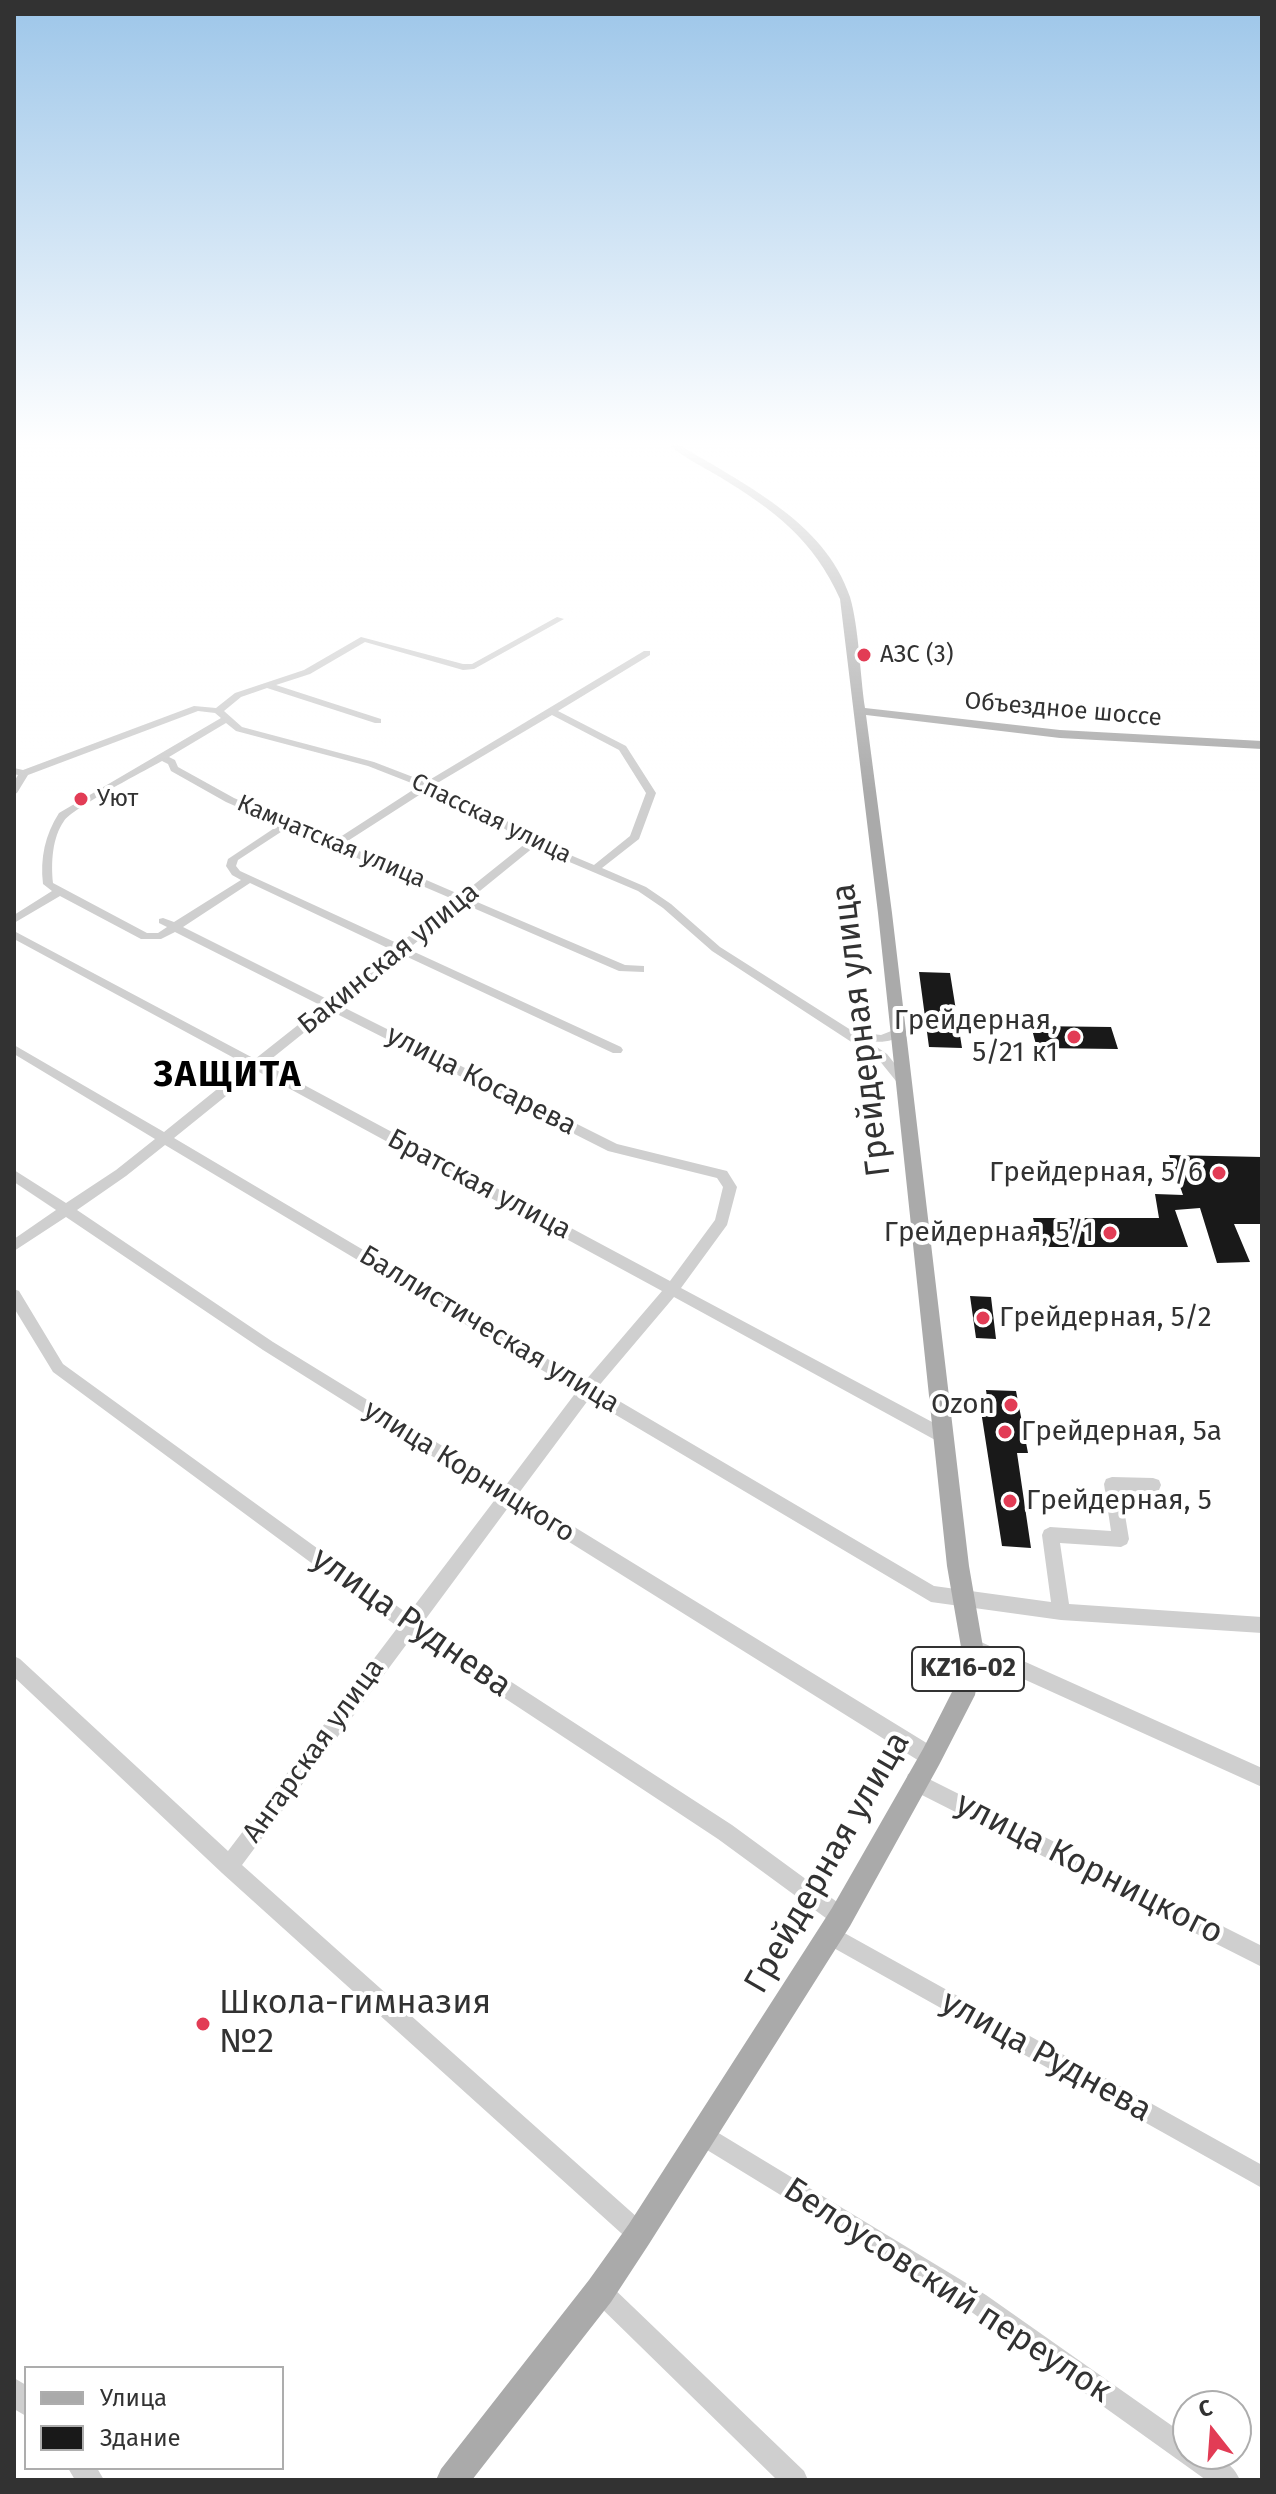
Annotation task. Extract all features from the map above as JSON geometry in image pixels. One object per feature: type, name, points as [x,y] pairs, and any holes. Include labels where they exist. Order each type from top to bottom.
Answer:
[{"type":"main road","name":"KZ16-02","points":[[829,560],[845,599],[861,711]]},
{"type":"main road","name":"Объездное шоссе","points":[[861,711],[1060,734],[1262,745]]},
{"type":"main road","name":"Грейдерная улица","points":[[452,2480],[600,2291],[639,2234],[836,1926],[963,1695],[972,1647],[967,1600],[958,1566],[861,711]]},
{"type":"street","points":[[248,880],[161,936],[145,937],[48,884],[46,873],[54,827],[63,815],[162,757],[222,715],[238,695],[318,667],[364,639],[463,667],[474,666],[560,619]]},
{"type":"street","points":[[336,844],[425,785],[553,712],[647,653]]},
{"type":"street","points":[[265,686],[282,688],[378,721]]},
{"type":"street","name":"Спасская улица","points":[[19,772],[197,708],[222,715],[239,729],[371,764],[485,811],[533,843],[642,889],[716,949],[883,1057],[904,1083]]},
{"type":"street","points":[[553,712],[623,748],[651,793],[635,837],[595,869]]},
{"type":"street","name":"Камчатская улица","points":[[162,757],[172,762],[174,769],[230,800],[623,968],[640,969]]},
{"type":"street","points":[[14,791],[19,772]]},
{"type":"street","points":[[287,824],[233,859],[231,866],[248,880],[617,1050]]},
{"type":"street","name":"Бакинская улица","points":[[14,1246],[121,1173],[404,950],[533,843]]},
{"type":"street","points":[[14,920],[60,891]]},
{"type":"street","name":"улица Косарева","points":[[163,921],[613,1148],[722,1174]]},
{"type":"street","name":"Братская улица","points":[[14,934],[943,1436]]},
{"type":"street","points":[[847,1034],[875,1039],[899,1032]]},
{"type":"street","name":"Баллистическая улица","points":[[14,1049],[931,1594],[1061,1612],[1262,1625]]},
{"type":"street","name":"Ангарская улица","points":[[229,1866],[407,1624],[588,1388],[672,1289],[722,1221],[730,1187],[722,1174]]},
{"type":"street","name":"улица Корницкого","points":[[14,1175],[268,1346],[506,1497],[931,1757]]},
{"type":"street","name":"улица Руднева","points":[[14,1295],[58,1368],[407,1624],[725,1832],[836,1926],[1262,2177]]},
{"type":"street","points":[[1061,1612],[1050,1535],[1121,1539],[1112,1484],[1153,1485]]},
{"type":"street","points":[[972,1647],[1262,1778]]},
{"type":"street","points":[[15,1668],[229,1866],[639,2234]]},
{"type":"street","name":"улица Корницкого","points":[[915,1781],[1262,1957]]},
{"type":"street","name":"Белоусовский переулок","points":[[702,2134],[978,2303],[1172,2441]]},
{"type":"street","points":[[600,2291],[795,2480]]},
{"type":"building","points":[[919,972],[950,973],[962,1048],[929,1047]]},
{"type":"building","name":"Грейдерная, 5/21 к1","points":[[1031,1026],[1111,1027],[1118,1049],[1037,1048]]},
{"type":"building","points":[[1169,1155],[1262,1157],[1262,1224],[1234,1224],[1250,1262],[1217,1263],[1200,1208],[1175,1210],[1188,1247],[1040,1247],[1033,1218],[1159,1218],[1155,1194],[1183,1195]]},
{"type":"building","name":"Грейдерная, 5/2","points":[[970,1296],[991,1297],[996,1339],[976,1338]]},
{"type":"building","points":[[986,1390],[1016,1391],[1028,1453],[1017,1453],[1031,1548],[1002,1546],[981,1411],[989,1411]]},
{"type":"place","name":"АЗС (3)","points":[[864,655]]},
{"type":"place","name":"Уют","points":[[81,799]]},
{"type":"place","name":"Грейдерная, 5/21 к1","points":[[1074,1037]]},
{"type":"place","name":"Грейдерная, 5/6","points":[[1219,1173]]},
{"type":"place","name":"Грейдерная, 5/1","points":[[1110,1233]]},
{"type":"place","name":"Грейдерная, 5/2","points":[[983,1318]]},
{"type":"place","name":"Ozon","points":[[1011,1405]]},
{"type":"place","name":"Грейдерная, 5а","points":[[1005,1432]]},
{"type":"place","name":"Грейдерная, 5","points":[[1010,1501]]},
{"type":"place","name":"Школа-гимназия №2","points":[[203,2024]]},
{"type":"district","name":"ЗАЩИТА","points":[[228,1076]]}]
